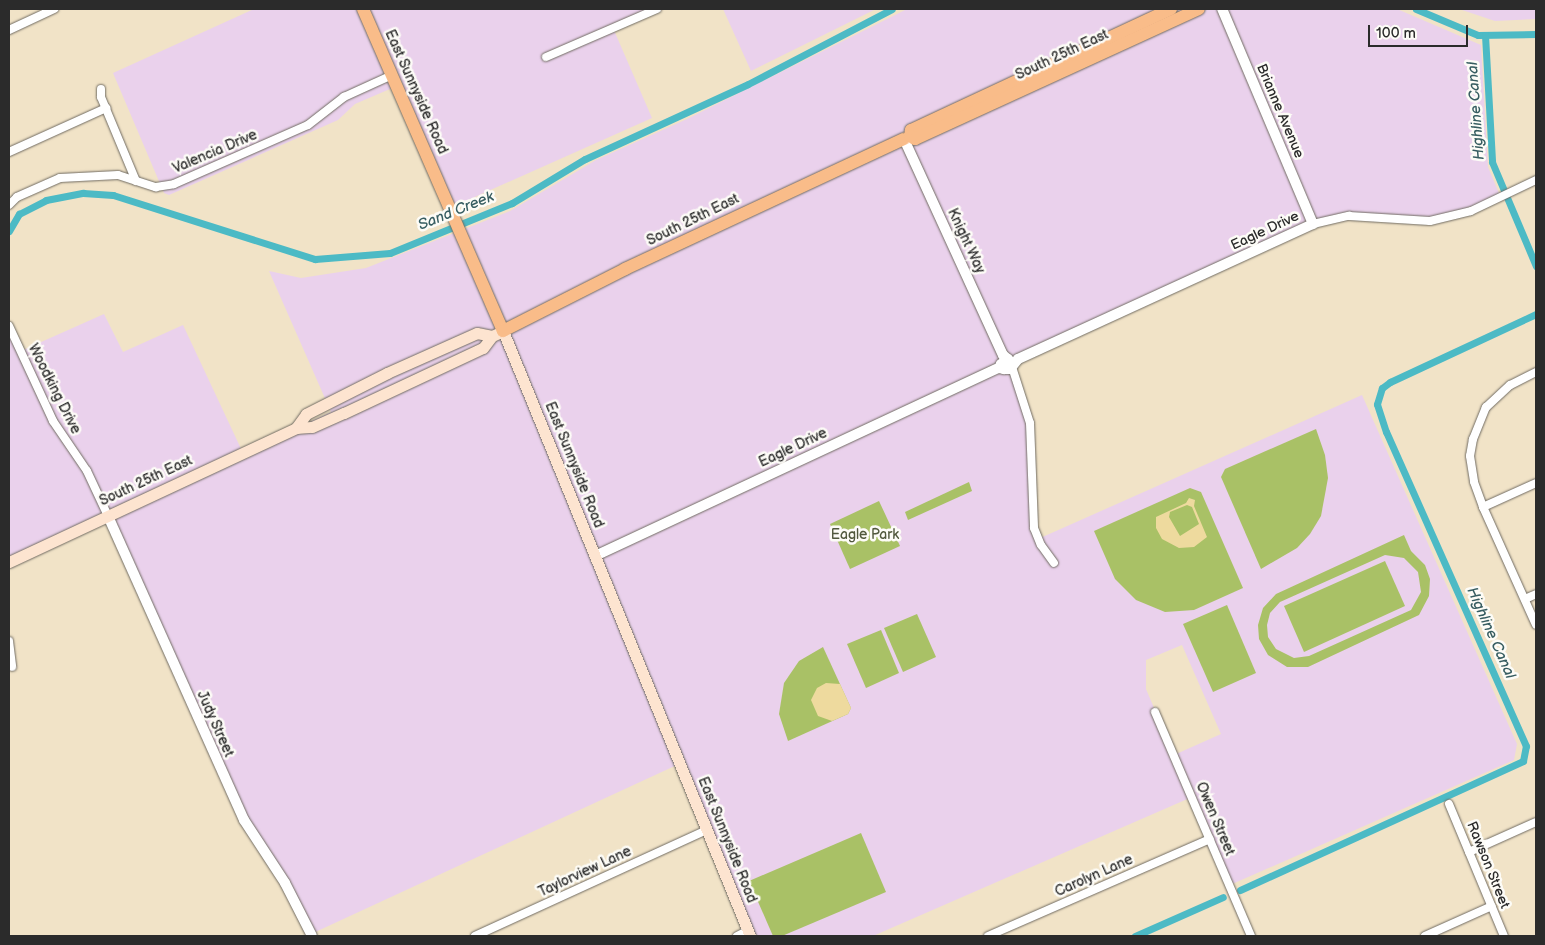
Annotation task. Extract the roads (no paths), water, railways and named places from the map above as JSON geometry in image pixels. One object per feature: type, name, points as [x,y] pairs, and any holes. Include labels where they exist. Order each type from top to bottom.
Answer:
[{"type":"main road","name":"East Sunnyside Road","points":[[363,9],[460,231],[498,334],[595,556],[706,830],[745,934]]},
{"type":"main road","name":"South 25th East","points":[[9,562],[296,428],[312,427],[483,348],[498,334],[625,269],[907,137],[915,139],[1056,69],[1170,9]]},
{"type":"main road","points":[[1168,23],[1185,9]]},
{"type":"main road","name":"South 25th East","points":[[1056,69],[1199,9]]},
{"type":"main road","name":"South 25th East","points":[[296,428],[306,414],[388,373],[477,333],[498,334]]},
{"type":"street","points":[[9,30],[54,9]]},
{"type":"street","name":"Brianne Avenue","points":[[1222,9],[1313,224]]},
{"type":"street","points":[[546,57],[651,10]]},
{"type":"street","name":"Valencia Drive","points":[[9,205],[17,197],[60,178],[118,175],[156,187],[174,184],[308,125],[344,97],[392,75]]},
{"type":"street","points":[[101,89],[106,108],[136,181]]},
{"type":"street","points":[[9,152],[106,108]]},
{"type":"street","name":"Knight Way","points":[[907,137],[1007,364],[1030,423],[1034,528],[1041,545],[1054,563]]},
{"type":"street","name":"Eagle Drive","points":[[595,556],[1313,224],[1349,216],[1430,221],[1486,204],[1536,180]]},
{"type":"street","name":"Woodking Drive","points":[[9,326],[53,421],[87,471],[108,516]]},
{"type":"street","points":[[1536,372],[1501,392],[1480,419],[1470,456],[1474,482],[1536,625]]},
{"type":"street","points":[[1484,507],[1536,483]]},
{"type":"street","name":"Judy Street","points":[[108,516],[244,820],[285,883],[312,936]]},
{"type":"street","points":[[1525,599],[1536,594]]},
{"type":"street","points":[[9,641],[12,667]]},
{"type":"street","name":"Owen Street","points":[[1155,712],[1251,936]]},
{"type":"street","name":"Rawson Street","points":[[1449,804],[1504,936]]},
{"type":"street","points":[[1469,852],[1536,822]]},
{"type":"street","name":"Taylorview Lane","points":[[475,936],[706,830]]},
{"type":"street","name":"Carolyn Lane","points":[[988,936],[1210,839]]},
{"type":"street","points":[[1425,936],[1492,906]]},
{"type":"waterway","name":"Sand Creek","points":[[9,231],[19,214],[46,200],[83,193],[113,195],[315,259],[390,253],[512,203],[585,159],[748,84],[892,9]]},
{"type":"waterway","name":"Sand Creek","points":[[1416,9],[1478,35],[1536,34]]},
{"type":"waterway","name":"Highline Canal","points":[[1485,35],[1492,162],[1536,266]]},
{"type":"waterway","name":"Highline Canal","points":[[1240,890],[1523,761],[1526,746],[1386,432],[1377,404],[1382,388],[1390,382],[1536,314]]},
{"type":"waterway","name":"Highline Canal","points":[[1135,936],[1223,897]]},
{"type":"park label","name":"Eagle Park","points":[[865,535]]}]
